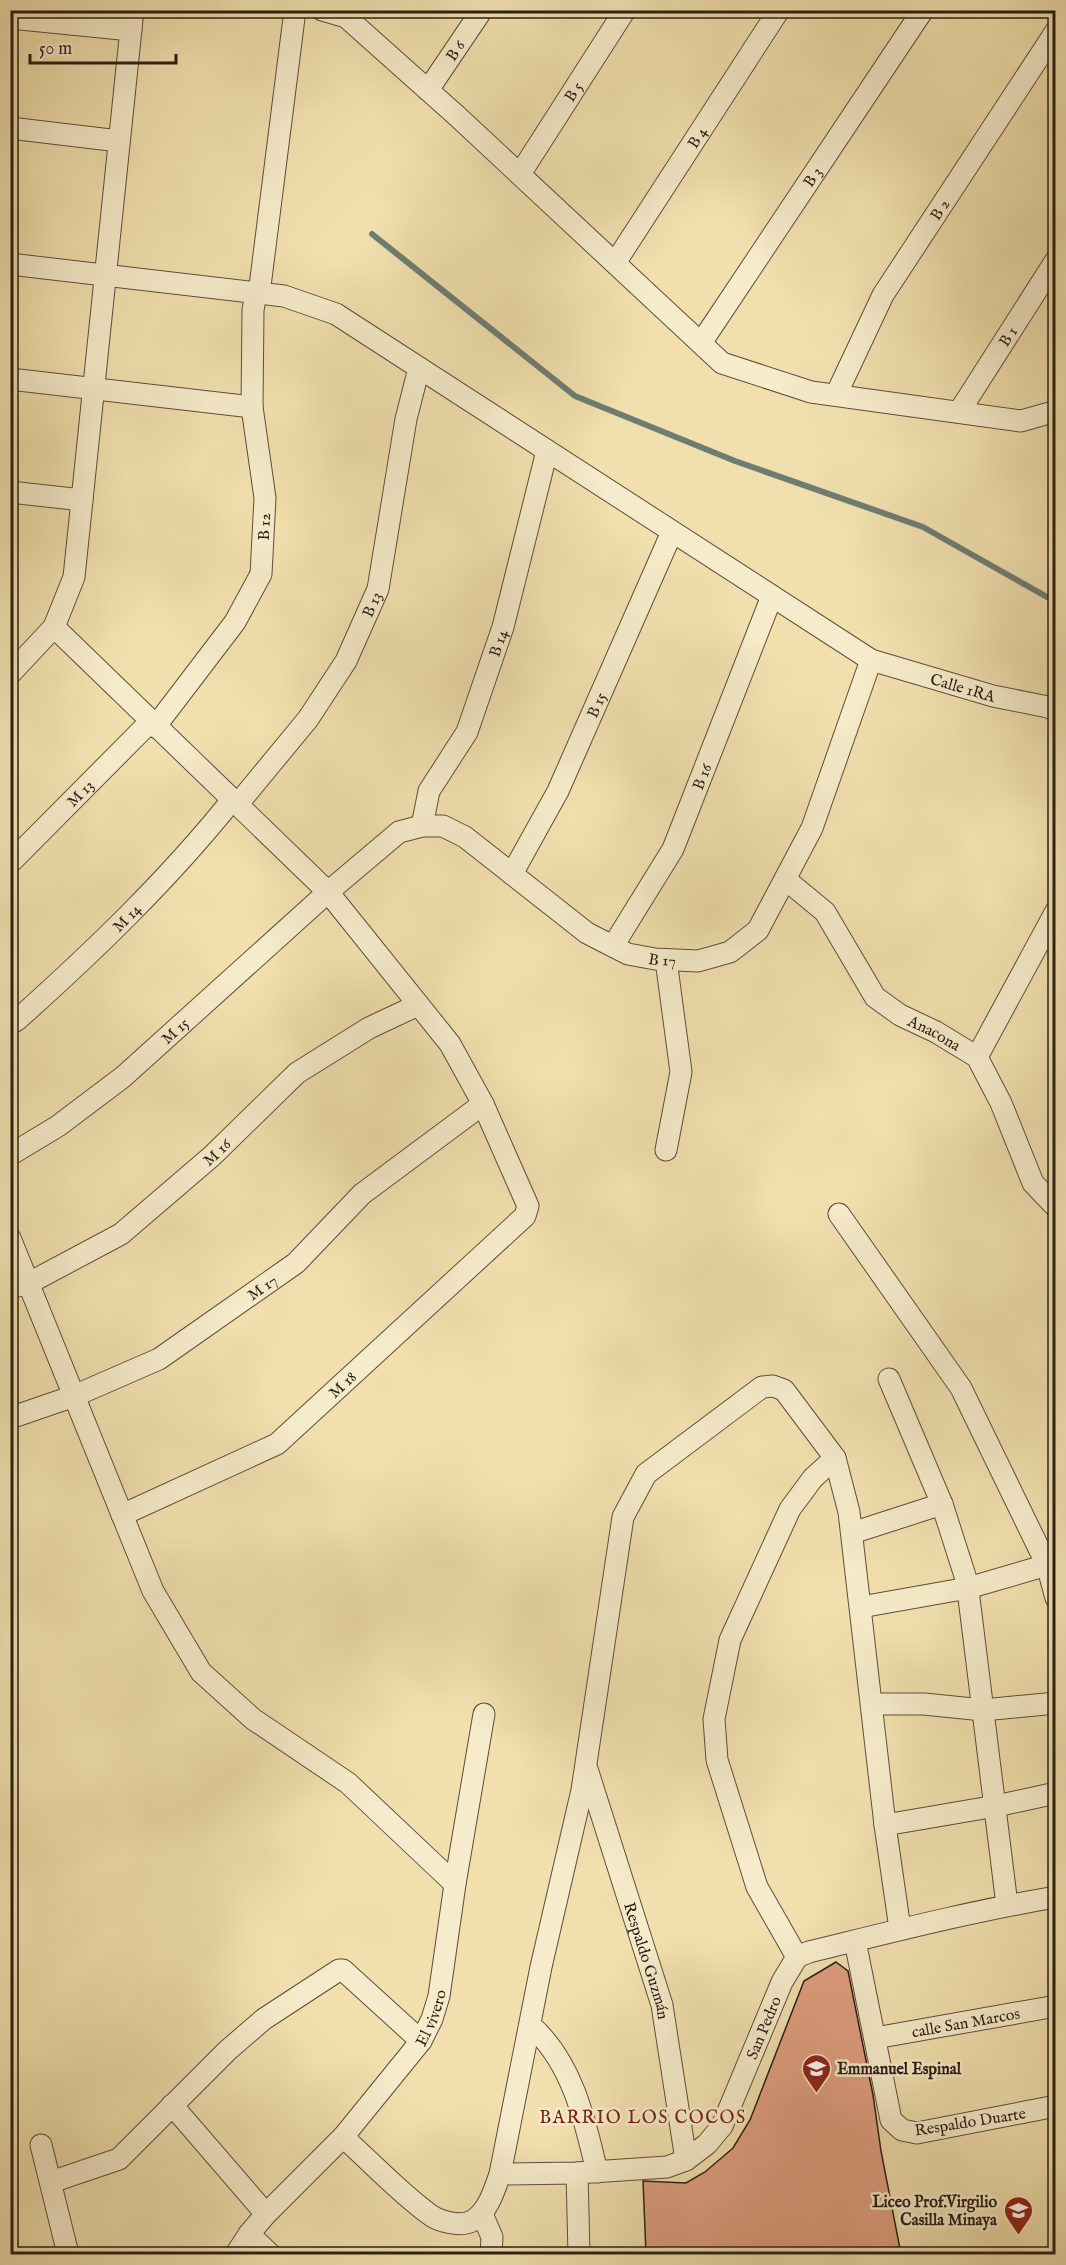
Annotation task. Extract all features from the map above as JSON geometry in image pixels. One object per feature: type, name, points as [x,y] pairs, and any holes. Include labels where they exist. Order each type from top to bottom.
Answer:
[{"type":"street","name":"B 12","points":[[152,724],[235,622],[261,574],[265,498],[252,407],[253,310],[295,10]]},
{"type":"street","points":[[322,10],[346,16],[520,174],[722,363],[811,392],[1021,420],[1056,411]]},
{"type":"street","name":"B 6","points":[[428,90],[482,10]]},
{"type":"street","name":"B 5","points":[[520,174],[625,10]]},
{"type":"street","name":"B 4","points":[[615,263],[779,10]]},
{"type":"street","name":"B 3","points":[[701,343],[923,10]]},
{"type":"street","points":[[10,18],[41,16],[132,20],[74,577],[54,627],[10,674]]},
{"type":"street","name":"B 2","points":[[836,395],[883,295],[1056,31]]},
{"type":"street","points":[[10,128],[119,141]]},
{"type":"street","name":"B 1","points":[[959,412],[1056,260]]},
{"type":"street","name":"Calle 1RA","points":[[10,264],[284,296],[336,314],[871,660],[993,696],[1048,707],[1056,711]]},
{"type":"street","name":"B 13","points":[[235,803],[308,719],[346,661],[378,589],[406,418],[419,368]]},
{"type":"street","points":[[10,379],[252,407]]},
{"type":"street","name":"B 14","points":[[422,826],[429,791],[467,732],[503,627],[548,451]]},
{"type":"street","points":[[10,492],[82,500]]},
{"type":"street","name":"B 15","points":[[512,874],[558,791],[672,532]]},
{"type":"street","name":"B 16","points":[[613,946],[673,849],[772,596]]},
{"type":"street","points":[[54,627],[328,892],[450,1044],[483,1104]]},
{"type":"street","name":"B 17","points":[[328,892],[399,832],[422,826],[443,826],[465,837],[587,933],[628,954],[666,960],[698,961],[730,952],[758,930],[812,828],[871,660]]},
{"type":"street","name":"M 13","points":[[10,863],[152,724]]},
{"type":"street","name":"M 14","points":[[10,1024],[18,1020],[70,972],[235,803]]},
{"type":"street","name":"Anacona","points":[[785,879],[825,912],[875,997],[900,1015],[936,1032],[977,1057],[1001,1103],[1033,1183],[1056,1207]]},
{"type":"street","name":"M 15","points":[[10,1155],[58,1126],[123,1077],[328,892]]},
{"type":"street","points":[[977,1057],[1049,939],[1056,911]]},
{"type":"street","points":[[666,960],[681,1072],[666,1150]]},
{"type":"street","name":"M 16","points":[[20,1286],[121,1234],[212,1156],[297,1073],[369,1028],[418,1005]]},
{"type":"street","name":"M 18","points":[[122,1515],[277,1444],[525,1216],[528,1206],[483,1104]]},
{"type":"street","name":"M 17","points":[[10,1418],[74,1396],[159,1359],[296,1263],[362,1194],[483,1104]]},
{"type":"street","points":[[839,1214],[961,1388],[1047,1565],[1056,1598]]},
{"type":"street","points":[[10,1238],[20,1286],[74,1396],[153,1592],[201,1672],[253,1719],[348,1784],[455,1884]]},
{"type":"street","points":[[889,1379],[942,1504],[968,1588],[1007,1905]]},
{"type":"street","points":[[343,2137],[430,2216],[453,2224],[471,2222],[482,2214],[494,2194],[582,1790],[623,1517],[646,1474],[762,1387],[773,1386],[784,1390],[835,1458],[849,1512],[885,1825],[900,1929]]},
{"type":"street","points":[[835,1458],[813,1478],[790,1509],[730,1640],[714,1719],[717,1760],[757,1887],[797,1958],[809,1952],[900,1929],[1007,1905],[1056,1898]]},
{"type":"street","points":[[852,1533],[942,1504]]},
{"type":"street","points":[[861,1607],[968,1588],[1047,1565]]},
{"type":"street","points":[[872,1704],[924,1704],[983,1710],[1056,1703]]},
{"type":"street","name":"El vivero","points":[[236,2254],[249,2234],[267,2214],[343,2137],[421,2041],[432,2019],[440,1996],[455,1884],[484,1714]]},
{"type":"street","name":"Respaldo Guzmán","points":[[586,1765],[662,2005],[686,2160]]},
{"type":"street","points":[[885,1825],[1056,1793]]},
{"type":"street","name":"Respaldo Duarte","points":[[855,1941],[891,2120],[902,2130],[917,2133],[1056,2106]]},
{"type":"street","name":"San Pedro","points":[[500,2174],[587,2173],[667,2167],[686,2160],[707,2144],[722,2126],[782,1982],[797,1958]]},
{"type":"street","points":[[51,2182],[119,2159],[254,2027],[339,1970],[342,1970],[421,2041]]},
{"type":"street","name":"calle San Marcos","points":[[875,2038],[1056,2006]]},
{"type":"street","points":[[530,2025],[543,2037],[574,2090],[585,2120],[587,2173],[579,2254]]},
{"type":"street","points":[[172,2105],[267,2214]]},
{"type":"street","points":[[41,2145],[68,2254]]},
{"type":"street","points":[[482,2214],[492,2237],[491,2254]]},
{"type":"street","points":[[249,2234],[270,2254]]},
{"type":"building","name":"Emmanuel Espinal","points":[[836,1962],[848,1971],[901,2254],[646,2254],[643,2181],[686,2183],[705,2172],[733,2148],[750,2120],[804,1981]]},
{"type":"waterway","points":[[372,234],[575,396],[735,461],[923,527],[1056,602]]},
{"type":"place","name":"Emmanuel Espinal","points":[[816,2094]]},
{"type":"place","name":"Liceo Prof.Virgilio Casilla Minaya","points":[[1018,2236]]},
{"type":"district","name":"BARRIO LOS COCOS","points":[[643,2117]]}]
